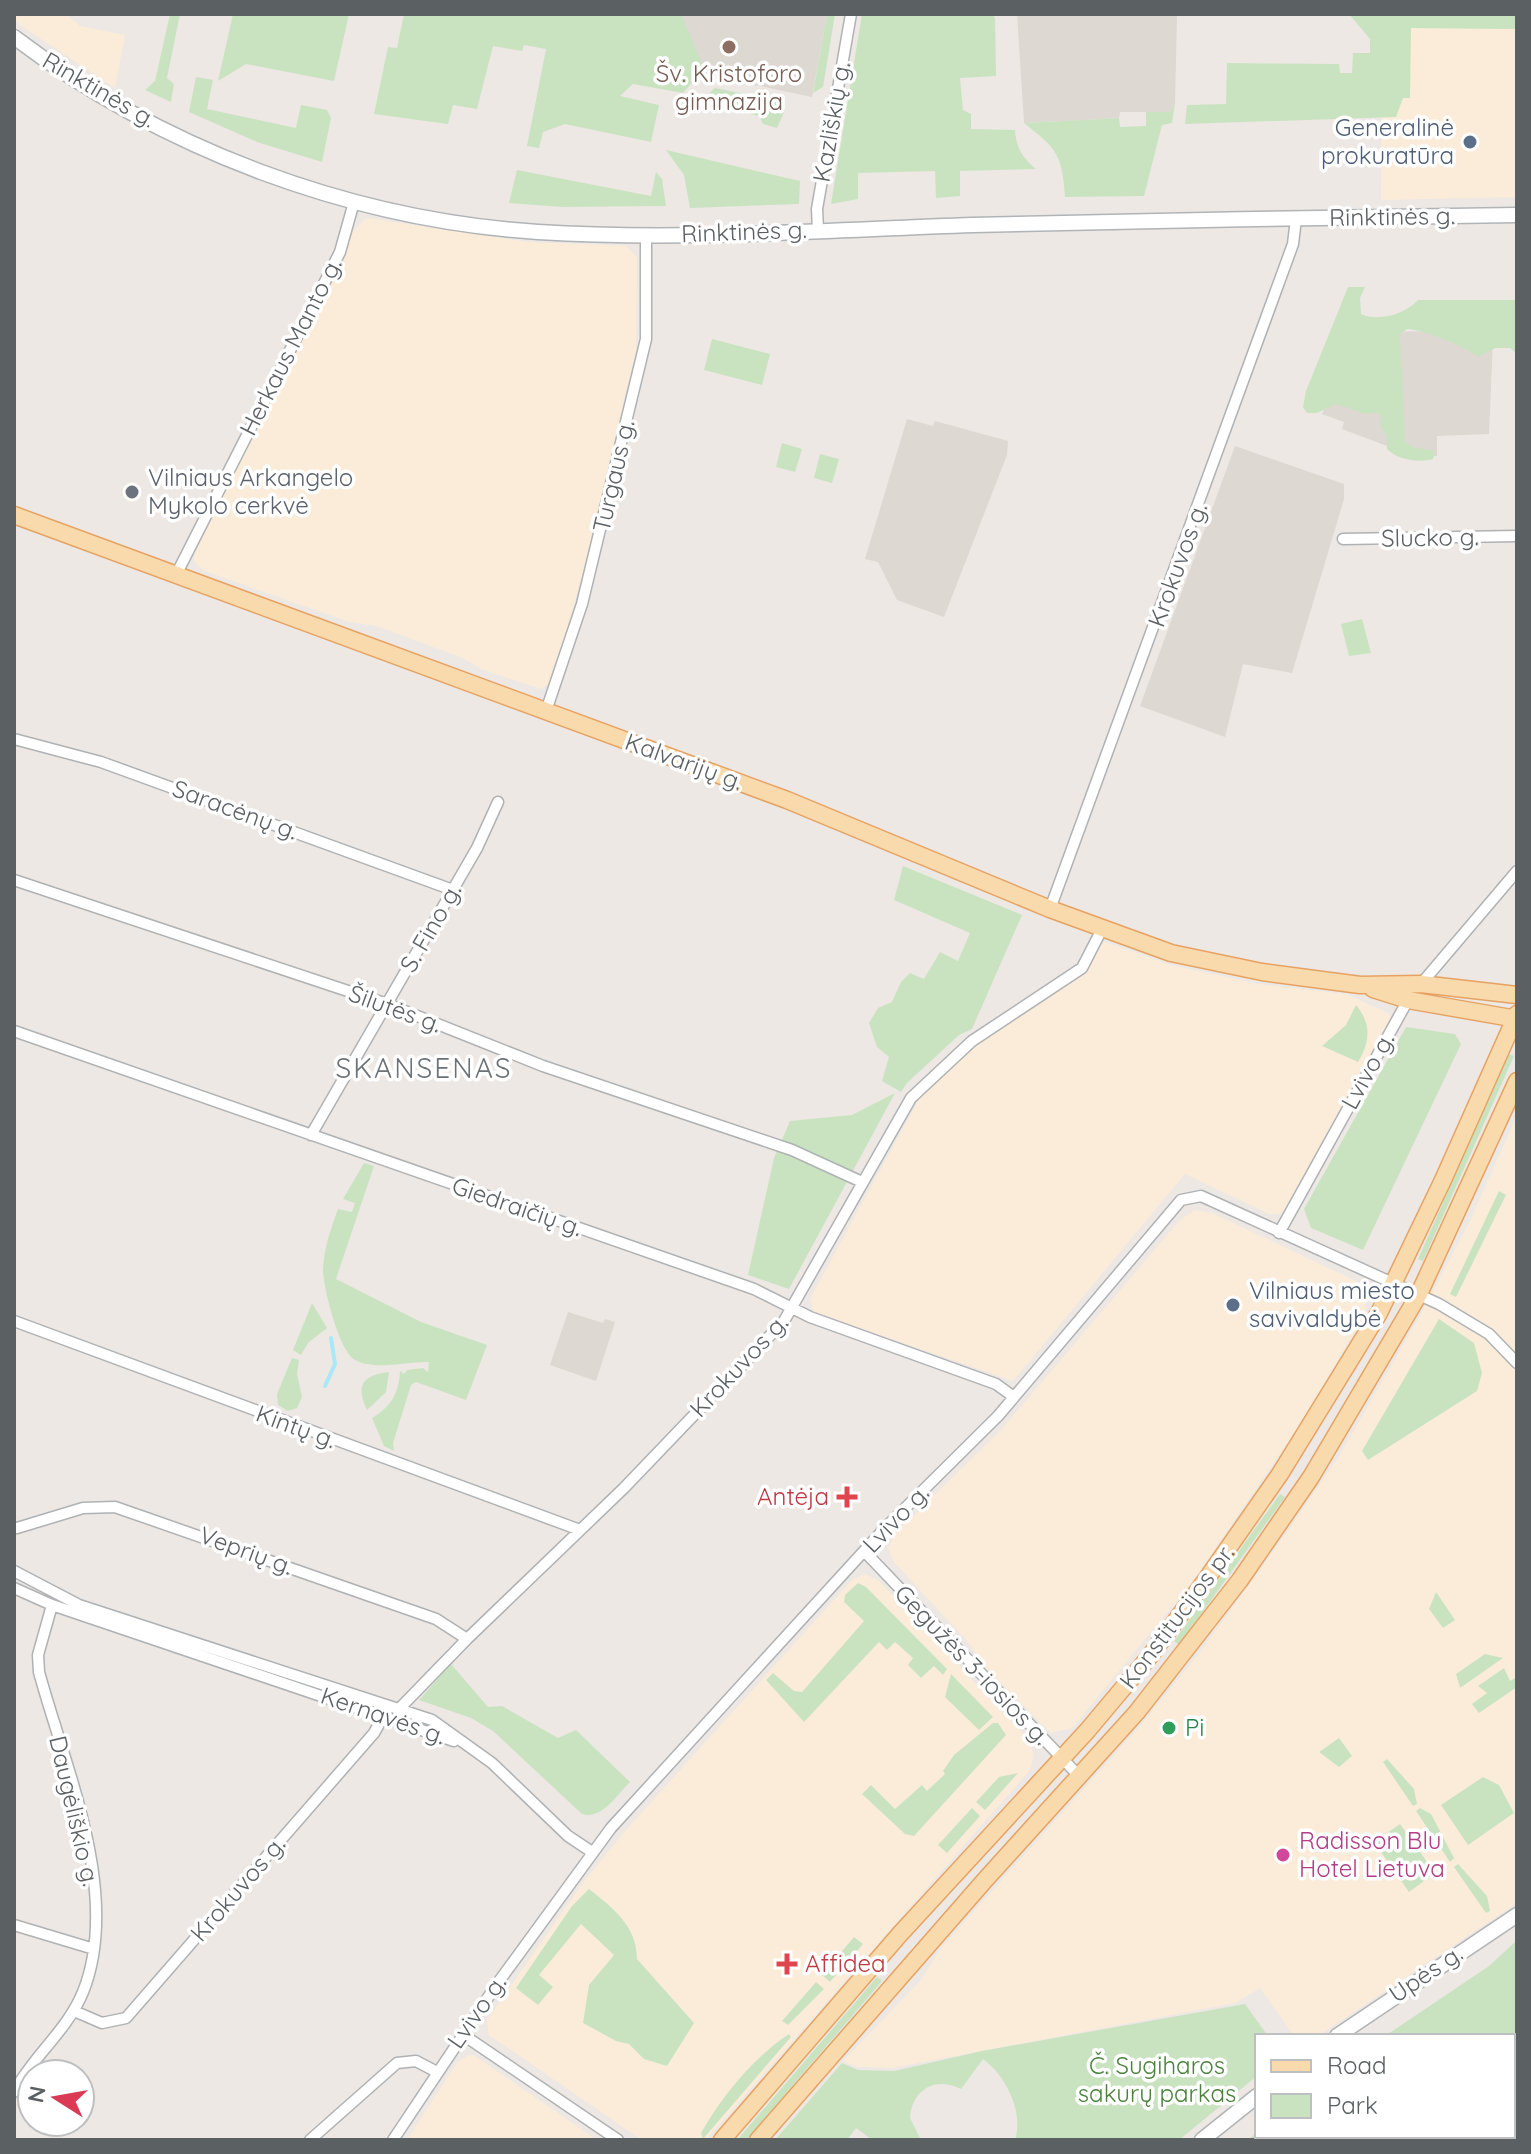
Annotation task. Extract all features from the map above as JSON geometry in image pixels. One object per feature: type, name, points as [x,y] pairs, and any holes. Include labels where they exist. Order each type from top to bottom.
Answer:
[{"type":"main road","name":"Rinktinės g.","points":[[14,37],[36,54],[165,129],[271,176],[354,202],[497,228],[646,236],[1517,215]]},
{"type":"main road","name":"Kalvarijų g.","points":[[14,515],[787,800],[1050,909],[1197,961],[1360,985],[1408,1000],[1516,1017]]},
{"type":"main road","name":"Kalvarijų g.","points":[[1360,985],[1421,984],[1517,995]]},
{"type":"main road","name":"Konstitucijos pr.","points":[[722,2140],[900,1934],[1061,1759],[1170,1632],[1243,1529],[1309,1429],[1392,1286],[1516,1017]]},
{"type":"main road","name":"Konstitucijos pr.","points":[[758,2140],[985,1880],[1081,1778],[1165,1679],[1240,1580],[1311,1477],[1418,1296],[1517,1081]]},
{"type":"main road","name":"Upės g.","points":[[1340,2034],[1517,1915]]},
{"type":"main road","points":[[1202,2140],[1255,2098]]},
{"type":"street","name":"Kazliškių g.","points":[[818,230],[817,209],[851,14]]},
{"type":"street","name":"Herkaus Manto g.","points":[[176,575],[340,252],[354,202]]},
{"type":"street","name":"Krokuvos g.","points":[[1050,909],[1293,244],[1296,219]]},
{"type":"street","name":"Turgaus g.","points":[[546,711],[582,604],[646,339],[646,236]]},
{"type":"street","name":"Slucko g.","points":[[1343,539],[1517,536]]},
{"type":"street","name":"Saracėnų g.","points":[[14,739],[104,763],[453,890]]},
{"type":"street","name":"S. Fino g.","points":[[311,1135],[453,890],[498,802]]},
{"type":"street","points":[[1421,984],[1517,871]]},
{"type":"street","name":"Šilutės g.","points":[[14,880],[387,1004],[543,1066],[724,1130],[783,1147],[862,1182]]},
{"type":"street","name":"Krokuvos g.","points":[[399,1709],[737,1370],[793,1307],[911,1098],[972,1041],[1082,968],[1102,929]]},
{"type":"street","name":"Lvivo g.","points":[[393,2140],[462,2034],[592,1852],[633,1802],[1014,1397],[1187,1196],[1201,1196],[1279,1233],[1408,1000]]},
{"type":"street","name":"Giedraičių g.","points":[[14,1031],[754,1289],[832,1324],[996,1384],[1014,1397]]},
{"type":"street","points":[[1279,1233],[1476,1325],[1502,1345],[1517,1363]]},
{"type":"street","name":"Kintų g.","points":[[14,1321],[580,1530]]},
{"type":"street","name":"Veprių g.","points":[[17,1528],[83,1508],[115,1507],[436,1619],[467,1639]]},
{"type":"street","name":"Gegužės 3-iosios g.","points":[[865,1552],[1081,1778]]},
{"type":"street","name":"Kernavės g.","points":[[14,1571],[79,1605],[432,1720],[469,1747]]},
{"type":"street","name":"Kernavės g.","points":[[14,1588],[52,1605],[384,1715],[469,1747]]},
{"type":"street","name":"Daugėliškio g.","points":[[14,2092],[74,2011],[83,1992],[94,1949],[96,1914],[90,1855],[39,1672],[42,1636],[52,1605]]},
{"type":"street","name":"Krokuvos g.","points":[[74,2011],[102,2023],[126,2018],[374,1733],[384,1715]]},
{"type":"street","points":[[469,1747],[492,1763],[568,1836],[592,1852]]},
{"type":"street","points":[[14,1925],[94,1949]]},
{"type":"street","points":[[462,2034],[618,2140]]},
{"type":"street","points":[[310,2140],[397,2063],[416,2061],[437,2072]]},
{"type":"shaded area","points":[[14,14],[66,14],[80,26],[125,35],[115,88],[20,25],[14,20]]},
{"type":"shaded area","name":"Šv. Kristoforo gimnazija","points":[[510,14],[827,14],[812,97],[556,43]]},
{"type":"shaded area","points":[[1017,14],[1177,14],[1175,103],[1170,112],[1120,112],[1119,118],[1024,123]]},
{"type":"shaded area","points":[[1382,28],[1516,29],[1517,197],[1381,200]]},
{"type":"shaded area","points":[[366,218],[529,242],[626,246],[637,257],[636,350],[567,630],[548,684],[542,689],[483,670],[463,658],[376,626],[349,622],[202,570],[194,561],[194,546],[327,292],[354,230]]},
{"type":"shaded area","points":[[1440,331],[1493,339],[1489,434],[1437,436],[1437,456],[1397,456],[1387,446],[1342,429],[1344,422],[1322,414],[1358,332]]},
{"type":"shaded area","points":[[907,419],[933,426],[935,421],[1008,441],[1007,455],[944,617],[897,600],[878,562],[865,559]]},
{"type":"shaded area","points":[[1235,446],[1344,484],[1344,499],[1292,673],[1243,664],[1225,737],[1140,706]]},
{"type":"shaded area","points":[[1099,940],[1171,965],[1258,984],[1346,994],[1390,1014],[1390,1020],[1286,1209],[1279,1214],[1269,1214],[1185,1174],[1013,1381],[814,1312],[810,1299],[918,1101],[943,1073],[1006,1022],[1084,971]]},
{"type":"shaded area","points":[[1517,1116],[1517,1903],[1321,2034],[1293,2034],[1260,1988],[1235,2003],[892,2068],[858,2067],[843,2061],[921,1980],[942,1947],[1135,1732],[1199,1654],[1338,1458],[1419,1318],[1468,1225]]},
{"type":"shaded area","points":[[1195,1210],[1212,1213],[1358,1282],[1364,1291],[1366,1312],[1301,1423],[1193,1581],[1072,1728],[1051,1733],[986,1668],[968,1642],[894,1562],[888,1548],[896,1533],[1001,1430],[1180,1220]]},
{"type":"shaded area","points":[[568,1312],[603,1323],[605,1319],[615,1322],[596,1381],[550,1365]]},
{"type":"shaded area","points":[[865,1574],[879,1581],[1027,1738],[1034,1754],[1030,1770],[706,2140],[642,2140],[489,2035],[487,2020],[582,1884],[626,1830],[852,1580]]},
{"type":"shaded area","points":[[468,2055],[475,2056],[597,2140],[407,2140],[457,2063]]},
{"type":"green space","points":[[170,14],[180,14],[167,78],[174,84],[171,102],[145,90],[155,81]]},
{"type":"green space","points":[[233,14],[349,14],[334,81],[246,64],[218,81]]},
{"type":"green space","points":[[404,14],[681,14],[702,64],[698,76],[683,93],[633,84],[620,96],[659,105],[651,142],[565,124],[543,132],[539,148],[527,146],[546,49],[524,45],[522,51],[493,46],[477,109],[453,105],[448,124],[374,114],[388,47],[397,48]]},
{"type":"green space","points":[[827,14],[835,14],[823,87],[813,93]]},
{"type":"green space","points":[[862,14],[992,14],[995,18],[996,76],[960,78],[963,110],[971,114],[971,129],[1015,130],[1021,152],[1036,169],[960,171],[960,196],[936,198],[935,171],[858,173],[858,199],[831,204]]},
{"type":"green space","points":[[1349,14],[1517,14],[1517,83],[1515,29],[1411,28],[1410,98],[1403,98],[1396,117],[1185,124],[1187,105],[1226,104],[1227,63],[1339,64],[1340,73],[1352,73],[1353,53],[1370,53],[1370,39]]},
{"type":"green space","points":[[196,77],[213,80],[207,109],[296,128],[301,105],[327,110],[331,118],[322,162],[257,142],[189,112]]},
{"type":"green space","points":[[715,88],[783,102],[785,110],[777,128],[763,124],[759,116],[699,103]]},
{"type":"green space","points":[[1175,103],[1172,123],[1162,125],[1144,196],[1065,197],[1056,154],[1044,139],[1024,123],[1119,118],[1120,127],[1146,126],[1146,112],[1170,112]]},
{"type":"green space","points":[[666,150],[800,181],[799,204],[690,208],[684,175]]},
{"type":"green space","points":[[517,170],[651,196],[656,172],[662,179],[666,206],[563,207],[509,203]]},
{"type":"green space","points":[[1348,287],[1365,287],[1360,298],[1361,314],[1376,317],[1399,313],[1418,300],[1514,300],[1517,296],[1517,354],[1510,348],[1495,348],[1478,357],[1424,332],[1407,329],[1400,334],[1405,441],[1412,447],[1435,451],[1433,459],[1408,460],[1387,449],[1387,437],[1380,425],[1381,417],[1376,412],[1365,414],[1336,404],[1317,413],[1307,413],[1303,407],[1306,391]]},
{"type":"green space","points":[[712,339],[770,354],[762,385],[704,370]]},
{"type":"green space","points":[[782,443],[802,449],[795,472],[776,467]]},
{"type":"green space","points":[[820,454],[839,459],[832,483],[814,478]]},
{"type":"green space","points":[[1362,619],[1371,653],[1349,656],[1341,624]]},
{"type":"green space","points":[[903,866],[1022,915],[972,1029],[959,1035],[901,1092],[882,1081],[889,1057],[877,1047],[869,1023],[878,1008],[892,1002],[901,982],[910,973],[924,979],[940,952],[958,961],[970,933],[894,900]]},
{"type":"green space","points":[[1356,1005],[1365,1019],[1368,1033],[1358,1062],[1322,1046],[1346,1025]]},
{"type":"green space","points":[[1406,1027],[1455,1034],[1461,1044],[1363,1250],[1311,1228],[1304,1209]]},
{"type":"green space","points":[[1509,1054],[1514,1056],[1423,1261],[1418,1259]]},
{"type":"green space","points":[[895,1093],[789,1289],[748,1275],[774,1158],[790,1121],[852,1115]]},
{"type":"green space","points":[[364,1163],[374,1166],[336,1279],[421,1322],[487,1345],[466,1400],[416,1382],[411,1385],[393,1443],[394,1451],[384,1446],[372,1418],[393,1399],[400,1371],[404,1374],[407,1370],[423,1368],[428,1372],[429,1362],[372,1365],[355,1360],[343,1345],[338,1332],[323,1269],[335,1216],[338,1209],[352,1212],[355,1203],[343,1199]]},
{"type":"green space","points":[[1499,1191],[1506,1195],[1456,1297],[1450,1294]]},
{"type":"green space","points":[[312,1303],[327,1328],[308,1343],[301,1355],[293,1350]]},
{"type":"green space","points":[[1439,1319],[1474,1343],[1482,1373],[1477,1391],[1368,1460],[1362,1451]]},
{"type":"green space","points":[[292,1358],[299,1360],[297,1374],[302,1397],[297,1408],[288,1411],[278,1405],[277,1394]]},
{"type":"green space","points":[[389,1372],[386,1392],[367,1410],[362,1394],[364,1383],[373,1376]]},
{"type":"green space","points":[[1280,1494],[1285,1497],[1179,1645],[1174,1641]]},
{"type":"green space","points":[[858,1583],[866,1587],[947,1669],[943,1675],[934,1666],[921,1678],[908,1665],[913,1658],[895,1642],[887,1650],[879,1642],[804,1722],[766,1680],[773,1673],[794,1691],[802,1692],[864,1621],[844,1602],[845,1595]]},
{"type":"green space","points":[[1436,1592],[1455,1620],[1443,1628],[1429,1609]]},
{"type":"green space","points":[[1485,1654],[1503,1658],[1460,1688],[1456,1674]]},
{"type":"green space","points":[[451,1664],[488,1707],[502,1706],[558,1738],[576,1730],[630,1782],[603,1810],[582,1814],[493,1731],[471,1718],[419,1700]]},
{"type":"green space","points":[[1504,1668],[1510,1681],[1515,1678],[1517,1687],[1479,1713],[1472,1704],[1487,1693],[1478,1686]]},
{"type":"green space","points":[[951,1674],[993,1717],[979,1730],[945,1697]]},
{"type":"green space","points":[[993,1723],[998,1723],[1006,1735],[914,1836],[905,1834],[862,1794],[871,1785],[895,1809],[922,1785],[927,1791],[945,1774],[943,1771],[954,1755]]},
{"type":"green space","points":[[1339,1738],[1352,1756],[1339,1767],[1319,1752]]},
{"type":"green space","points":[[1387,1759],[1414,1789],[1417,1804],[1413,1806],[1383,1762]]},
{"type":"green space","points":[[1018,1773],[985,1810],[976,1802],[999,1777]]},
{"type":"green space","points":[[1483,1777],[1499,1785],[1514,1813],[1468,1845],[1441,1805]]},
{"type":"green space","points":[[972,1808],[980,1816],[947,1853],[938,1845]]},
{"type":"green space","points":[[1420,1808],[1431,1814],[1454,1858],[1450,1862],[1416,1811]]},
{"type":"green space","points":[[1400,1824],[1435,1873],[1409,1892],[1374,1842]]},
{"type":"green space","points":[[1458,1864],[1487,1896],[1490,1911],[1486,1913],[1454,1867]]},
{"type":"green space","points":[[589,1889],[622,1919],[633,1937],[637,1959],[694,2023],[667,2066],[644,2059],[629,2044],[616,2041],[583,2023],[589,1985],[614,1955],[581,1924],[539,1975],[553,1987],[538,2005],[516,1988],[572,1906]]},
{"type":"green space","points":[[854,1937],[863,1944],[830,1982],[822,1975]]},
{"type":"green space","points":[[1515,1942],[1517,2140],[1248,2140],[1255,2134],[1255,2138],[1515,2138],[1515,2034],[1388,2034],[1489,1966]]},
{"type":"green space","points":[[877,1977],[882,1981],[746,2140],[737,2140]]},
{"type":"green space","points":[[816,1982],[824,1989],[788,2025],[782,2021]]},
{"type":"green space","name":"Č. Sugiharos sakurų parkas","points":[[1245,2004],[1267,2034],[1255,2034],[1255,2078],[1179,2140],[1015,2140],[1017,2118],[1011,2095],[999,2075],[983,2059],[961,2089],[952,2085],[934,2085],[915,2099],[910,2118],[921,2140],[872,2140],[856,2128],[847,2140],[775,2140],[842,2063],[858,2070],[894,2071],[982,2051]]},
{"type":"green space","points":[[789,2034],[791,2037],[703,2139],[701,2133],[729,2092],[763,2054]]},
{"type":"waterway","points":[[325,1386],[335,1364],[331,1338]]},
{"type":"place","name":"Šv. Kristoforo gimnazija","points":[[729,47]]},
{"type":"place","name":"Generalinė prokuratūra","points":[[1470,142]]},
{"type":"place","name":"Vilniaus Arkangelo Mykolo cerkvė","points":[[132,492]]},
{"type":"place","name":"Vilniaus miesto savivaldybė","points":[[1233,1305]]},
{"type":"place","name":"Antėja","points":[[847,1497]]},
{"type":"place","name":"Pi","points":[[1169,1728]]},
{"type":"place","name":"Radisson Blu Hotel Lietuva","points":[[1283,1855]]},
{"type":"place","name":"Affidea","points":[[787,1964]]},
{"type":"district","name":"SKANSENAS","points":[[424,1068]]}]
